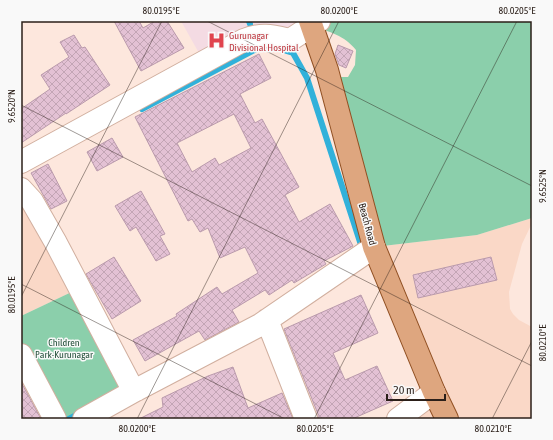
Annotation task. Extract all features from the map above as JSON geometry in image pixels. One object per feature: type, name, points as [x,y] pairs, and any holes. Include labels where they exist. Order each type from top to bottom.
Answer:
[{"type":"main road","name":"Beach Road","points":[[314,23],[374,248],[434,392],[447,419]]},
{"type":"street","points":[[21,162],[244,40],[264,35],[290,40],[314,23]]},
{"type":"street","points":[[21,189],[32,201],[132,388],[136,390]]},
{"type":"street","points":[[84,419],[267,320],[374,248]]},
{"type":"street","points":[[267,320],[306,419]]},
{"type":"street","points":[[21,355],[55,419]]},
{"type":"street","points":[[398,419],[434,392]]},
{"type":"shaded area","name":"Gurunagar Divisional Hospital","points":[[181,21],[310,21],[312,26],[264,35],[204,62]]},
{"type":"shaded area","points":[[21,189],[80,288],[21,316]]},
{"type":"shaded area","points":[[532,218],[532,223],[522,244],[509,292],[510,309],[513,314],[519,320],[532,327],[532,419],[398,419],[434,392],[374,247],[477,235]]},
{"type":"green space","points":[[319,21],[532,21],[532,218],[477,235],[374,247],[338,77],[348,77],[355,65],[356,50],[342,37],[312,26]]},
{"type":"green space","name":"Children Park-Kurunagar","points":[[80,288],[132,388],[84,419],[55,419],[21,355],[21,316]]},
{"type":"building","points":[[114,21],[139,21],[143,28],[155,21],[167,21],[184,48],[141,71]]},
{"type":"building","points":[[74,35],[82,48],[85,47],[110,85],[21,143],[21,109],[50,89],[41,75],[69,57],[60,42]]},
{"type":"building","points":[[338,45],[353,51],[346,68],[339,65],[335,54]]},
{"type":"building","points":[[259,54],[271,78],[240,94],[255,123],[262,119],[299,187],[285,195],[299,222],[330,204],[353,246],[324,261],[326,264],[294,283],[292,280],[269,295],[265,290],[232,310],[239,322],[205,340],[199,331],[145,361],[133,340],[177,316],[176,314],[217,287],[222,294],[258,273],[245,247],[220,258],[208,228],[200,232],[192,219],[188,221],[135,117]],"holes":[[[234,114],[251,148],[219,165],[215,158],[192,172],[177,143]]]},
{"type":"building","points":[[112,138],[123,157],[97,171],[87,152]]},
{"type":"building","points":[[48,164],[67,201],[51,209],[31,173]]},
{"type":"building","points":[[141,191],[165,234],[160,236],[170,254],[156,261],[136,227],[130,231],[115,206]]},
{"type":"building","points":[[114,257],[141,301],[112,319],[86,274]]},
{"type":"building","points":[[491,257],[497,280],[418,298],[413,275]]},
{"type":"building","points":[[361,295],[378,333],[333,353],[345,380],[377,366],[393,401],[352,419],[318,419],[318,414],[284,329]]},
{"type":"building","points":[[233,367],[248,408],[282,393],[293,419],[139,419],[163,407],[162,398],[208,376]]},
{"type":"building","points":[[21,382],[41,419],[21,419]]},
{"type":"waterway","points":[[142,109],[258,48],[267,45],[293,53],[307,78],[362,248],[360,249]]},
{"type":"waterway","points":[[69,419],[80,413]]},
{"type":"place","name":"Gurunagar Divisional Hospital","points":[[216,41]]}]
